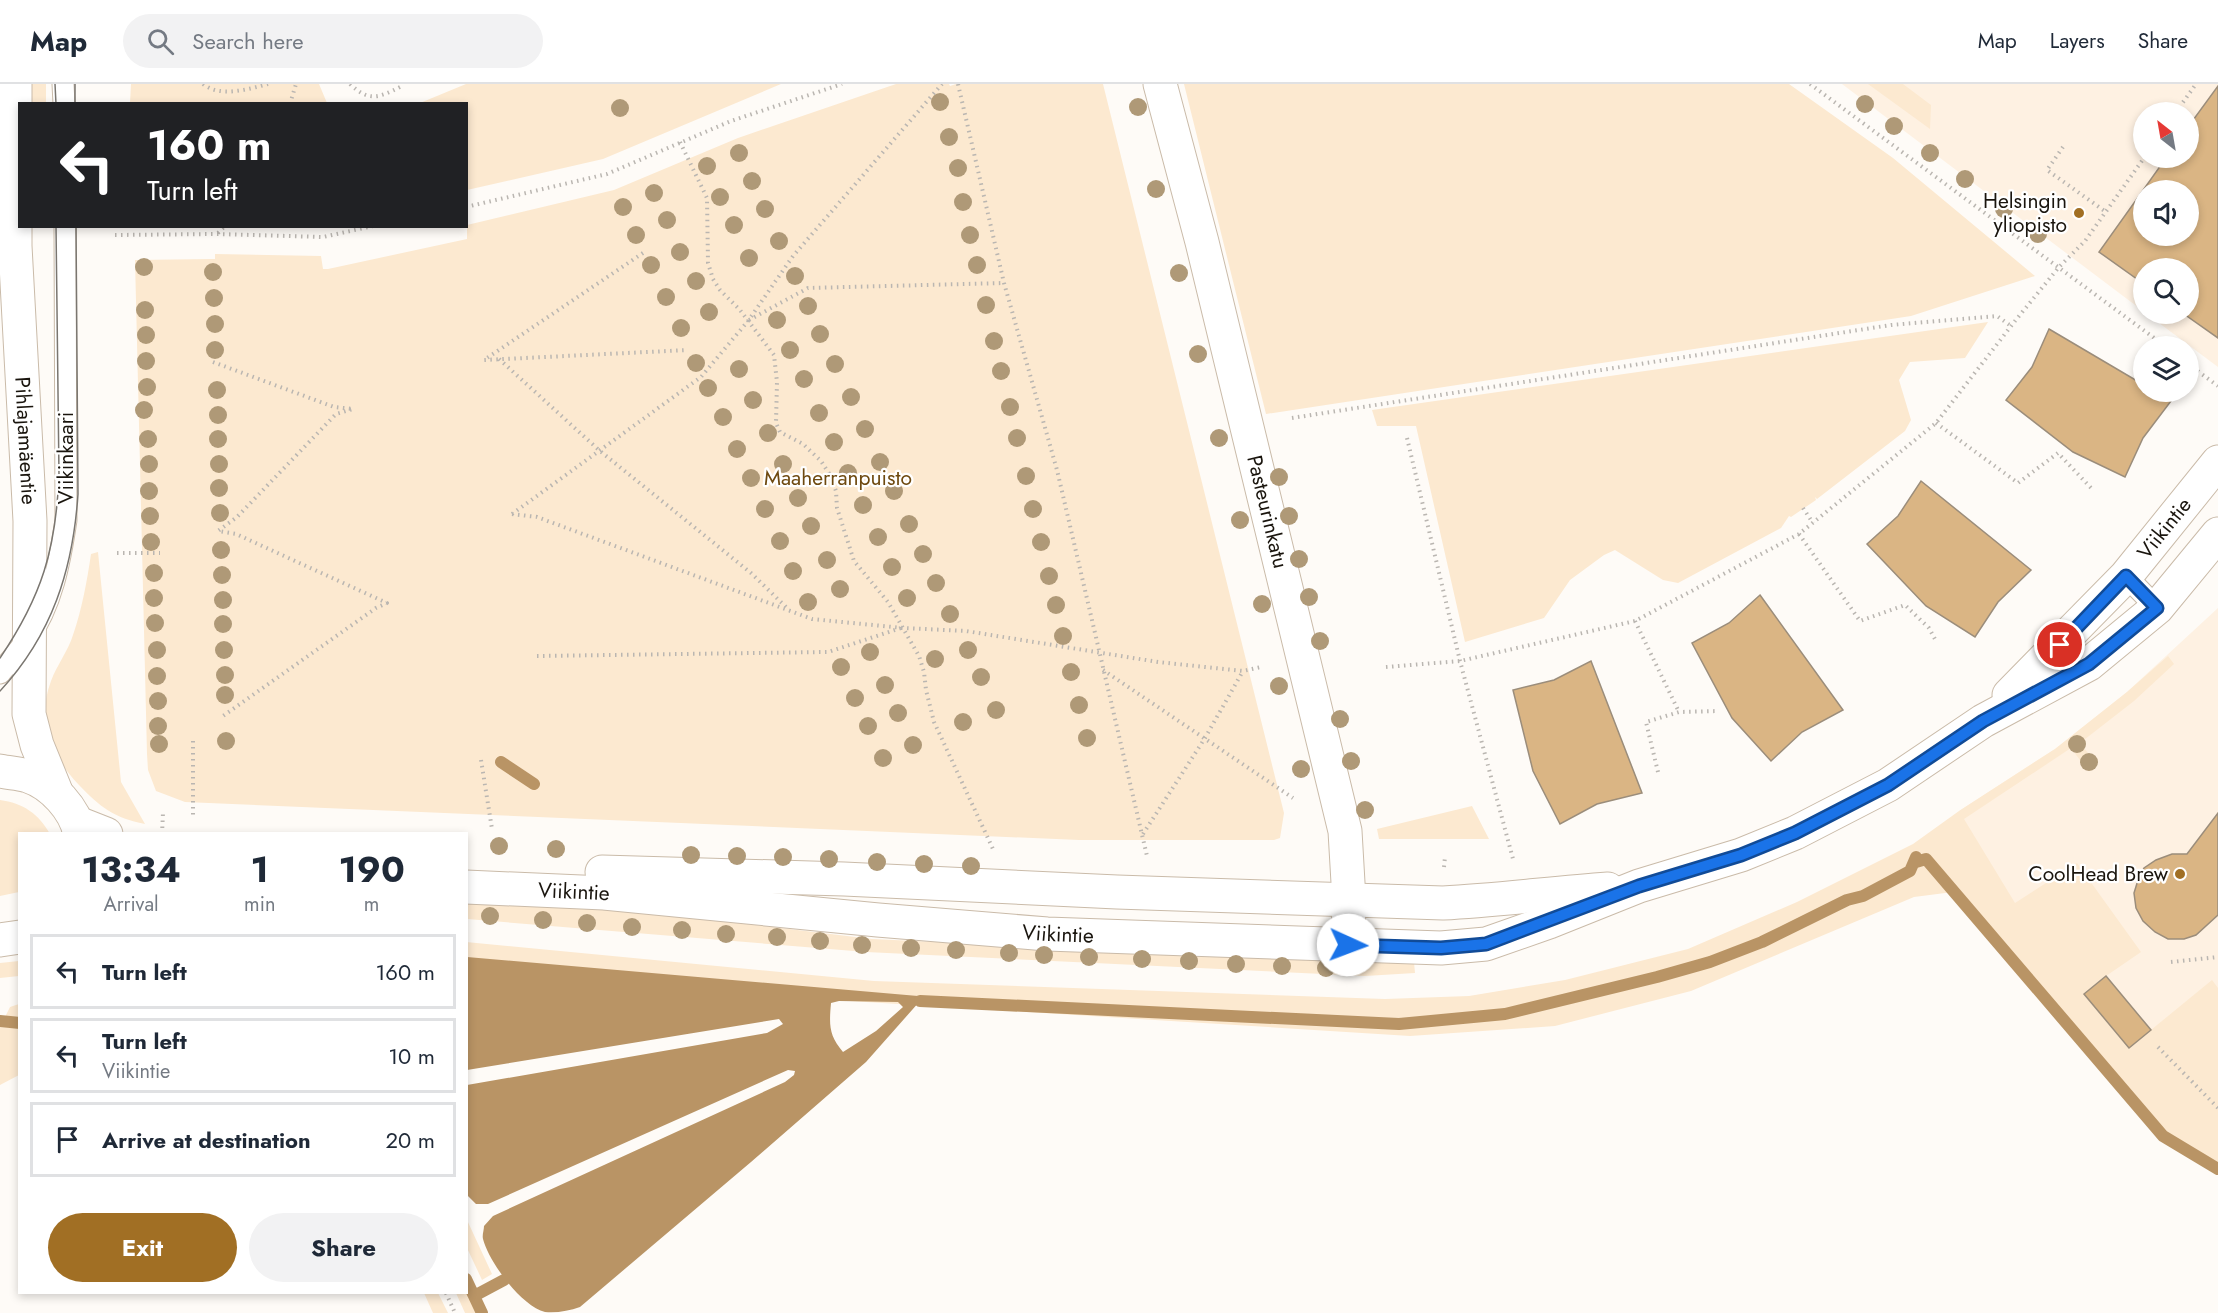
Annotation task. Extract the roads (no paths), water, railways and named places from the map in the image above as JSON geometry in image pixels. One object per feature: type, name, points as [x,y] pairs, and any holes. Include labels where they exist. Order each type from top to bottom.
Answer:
[{"type":"main road","name":"Pihlajamäentie","points":[[15,84],[15,246],[10,333],[30,521],[29,714],[37,744],[57,794]]},
{"type":"main road","name":"Pasteurinkatu","points":[[1160,84],[1202,242],[1345,831],[1349,900],[1348,945]]},
{"type":"main road","name":"Viikintie","points":[[1983,721],[2126,576],[2218,462]]},
{"type":"main road","name":"Viikintie","points":[[468,887],[604,892],[878,920],[1047,934],[1441,948],[1486,944],[1639,886],[1741,855],[1795,833],[1888,785],[1983,721],[2089,664],[2157,608],[2218,534]]},
{"type":"main road","points":[[0,771],[29,776],[57,794],[88,830]]},
{"type":"main road","name":"Viikintie","points":[[468,865],[1443,903],[1639,886]]},
{"type":"main road","points":[[0,940],[18,937]]},
{"type":"lane","points":[[63,84],[64,102]]},
{"type":"lane","name":"Viikinkaari","points":[[0,673],[28,639],[42,612],[60,564],[66,520],[65,228]]},
{"type":"lane","points":[[2126,576],[2157,608]]},
{"type":"waterway","points":[[501,762],[534,784]]},
{"type":"waterway","points":[[920,1001],[1399,1024],[1505,1014],[1710,962],[1762,942],[1847,900],[1863,896],[1910,871],[1916,857]]},
{"type":"waterway","points":[[1916,862],[1926,859],[2163,1136],[2218,1169]]},
{"type":"waterway","points":[[0,1021],[18,1023]]},
{"type":"waterway","points":[[474,1296],[504,1280]]},
{"type":"waterway","points":[[468,1283],[482,1313]]},
{"type":"tram line","points":[[55,84],[56,102]]},
{"type":"tram line","points":[[75,84],[75,102]]},
{"type":"tram line","points":[[0,658],[27,614],[44,571],[54,526],[59,475],[56,228]]},
{"type":"tram line","points":[[0,691],[18,670],[46,624],[57,600],[71,549],[78,494],[76,228]]},
{"type":"place","name":"Helsingin yliopisto","points":[[2079,213]]},
{"type":"place","name":"CoolHead Brew","points":[[2180,874]]},
{"type":"park label","name":"Maaherranpuisto","points":[[838,478]]}]
